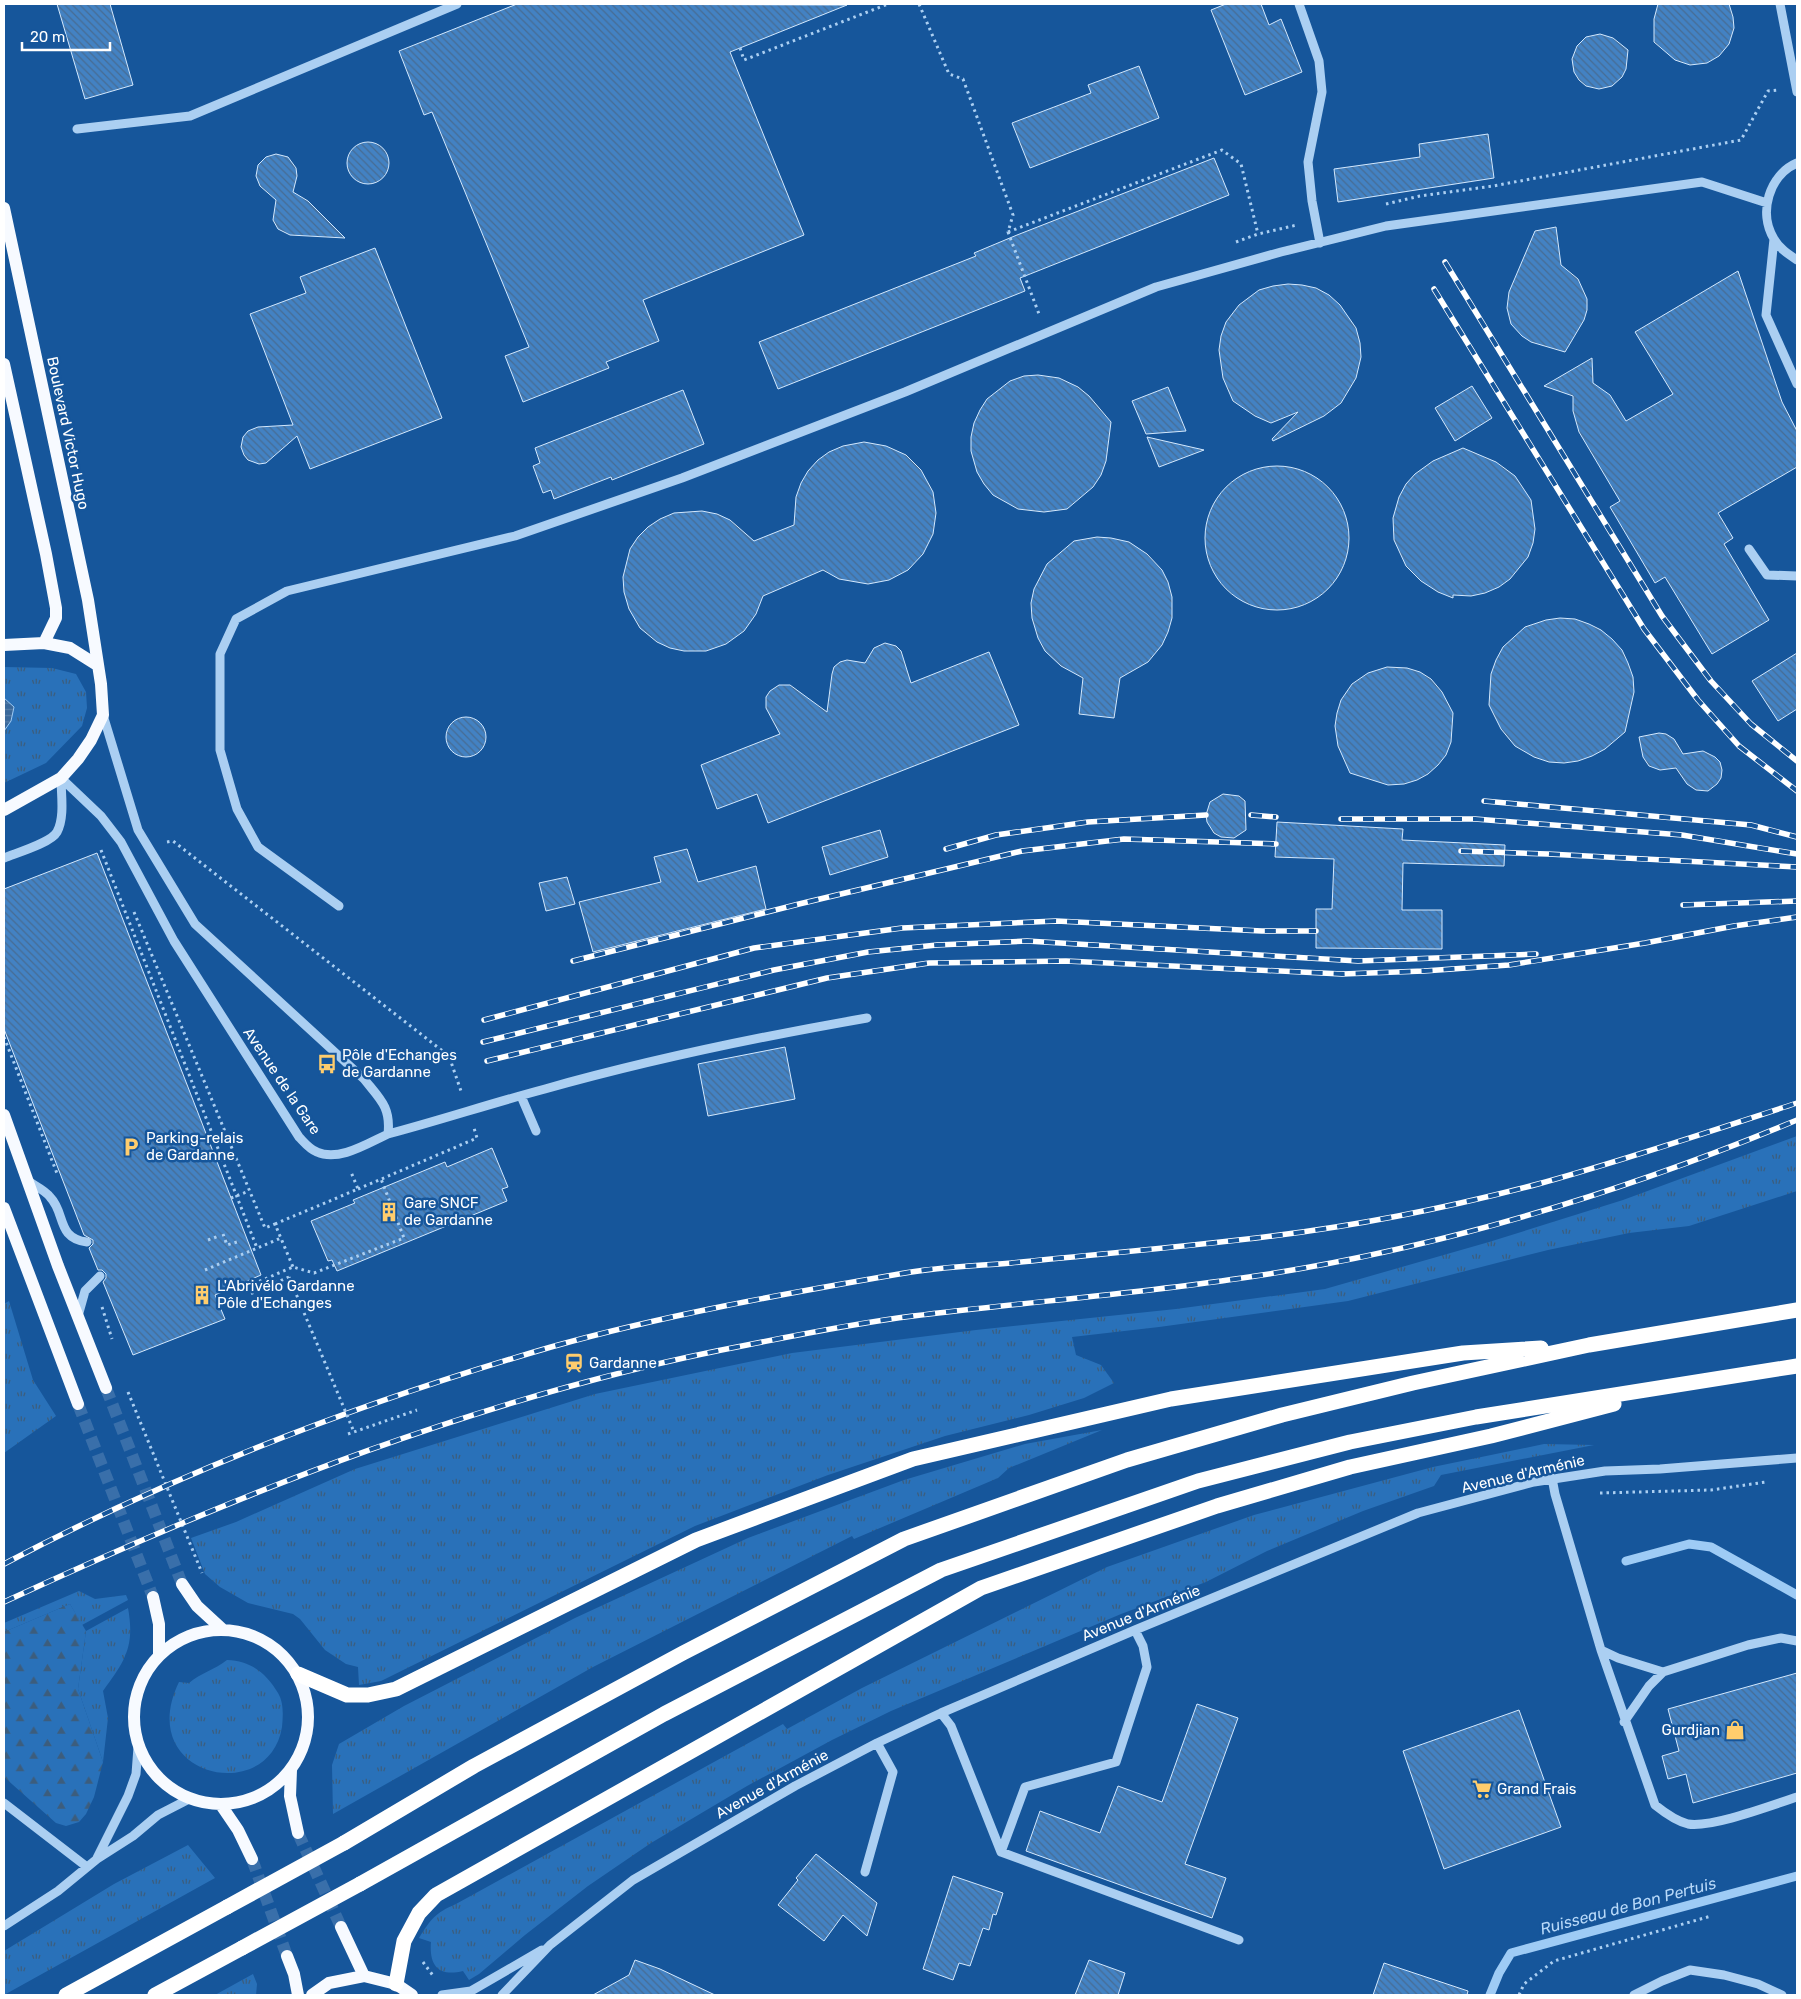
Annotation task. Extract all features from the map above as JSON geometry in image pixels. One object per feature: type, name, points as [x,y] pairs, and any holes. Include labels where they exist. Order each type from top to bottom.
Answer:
[{"type":"highway","points":[[66,1995],[344,1843],[474,1766],[674,1657],[904,1539],[1127,1460],[1282,1415],[1413,1383],[1590,1345],[1797,1310]]},
{"type":"highway","points":[[298,1674],[347,1695],[368,1696],[396,1688],[696,1540],[913,1460],[1171,1399],[1463,1353],[1590,1345]]},
{"type":"highway","points":[[155,1995],[360,1884],[664,1714],[941,1570],[1198,1481],[1350,1442],[1476,1417],[1797,1366]]},
{"type":"highway","points":[[396,1984],[404,1941],[419,1913],[436,1895],[981,1588],[1217,1506],[1322,1475],[1491,1436],[1698,1382]]},
{"type":"main road","name":"Boulevard Victor Hugo","points":[[4,208],[88,600],[101,684],[103,715]]},
{"type":"main road","points":[[4,364],[56,608],[56,618],[44,643]]},
{"type":"main road","points":[[4,645],[44,643],[70,648],[97,665]]},
{"type":"main road","points":[[4,810],[61,778],[78,759],[91,740],[103,715]]},
{"type":"main road","points":[[4,1116],[106,1388]]},
{"type":"main road","points":[[4,1208],[78,1404]]},
{"type":"main road","points":[[182,1584],[198,1606],[222,1629]]},
{"type":"main road","points":[[153,1597],[159,1624],[159,1655]]},
{"type":"main road","points":[[222,1629],[252,1635],[278,1650],[298,1674],[309,1706],[306,1740],[291,1770],[272,1789],[248,1801],[221,1805],[197,1802],[161,1781],[138,1747],[133,1723],[135,1698],[144,1675],[159,1655],[188,1636],[222,1629]]},
{"type":"main road","points":[[291,1770],[290,1796],[298,1833]]},
{"type":"main road","points":[[221,1805],[238,1830],[252,1858]]},
{"type":"main road","points":[[341,1927],[364,1976]]},
{"type":"main road","points":[[287,1956],[294,1974],[298,1995]]},
{"type":"main road","points":[[312,1995],[329,1983],[364,1976],[396,1984],[412,1995]]},
{"type":"street","points":[[77,129],[190,116],[457,4]]},
{"type":"street","points":[[1299,4],[1320,60],[1322,92],[1308,162],[1312,202],[1320,243]]},
{"type":"street","points":[[1780,4],[1797,92]]},
{"type":"street","points":[[1797,162],[1781,174],[1771,187],[1766,203],[1767,222],[1774,239],[1785,252],[1797,260]]},
{"type":"street","points":[[340,906],[258,847],[237,809],[220,750],[220,654],[236,620],[287,591],[524,533],[682,478],[896,396],[1156,287],[1281,252],[1386,226],[1702,182],[1766,203]]},
{"type":"street","points":[[1774,239],[1766,315],[1797,384]]},
{"type":"street","points":[[1749,549],[1767,575],[1797,576]]},
{"type":"street","points":[[103,715],[138,830],[195,924],[364,1079],[382,1102],[390,1118],[388,1134]]},
{"type":"street","points":[[4,858],[48,840],[56,833],[62,815],[61,778]]},
{"type":"street","name":"Avenue de la Gare","points":[[61,778],[101,816],[121,842],[174,941],[299,1137],[317,1152],[329,1155],[343,1153],[388,1134],[683,1053],[756,1037],[867,1018]]},
{"type":"street","points":[[521,1096],[536,1131]]},
{"type":"street","points":[[28,1181],[51,1197],[69,1235],[87,1242]]},
{"type":"street","points":[[78,1316],[85,1290],[100,1276]]},
{"type":"street","name":"Avenue d'Arménie","points":[[442,1995],[471,1991],[550,1945],[633,1880],[794,1786],[877,1743],[941,1713],[1135,1630],[1418,1513],[1552,1478],[1605,1471],[1660,1469],[1797,1458]]},
{"type":"street","points":[[1552,1478],[1600,1650],[1655,1806],[1672,1818],[1689,1824],[1710,1823],[1797,1797]]},
{"type":"street","points":[[1002,1852],[1025,1787],[1116,1762],[1148,1667],[1143,1646],[1135,1630]]},
{"type":"street","points":[[1624,1722],[1649,1686],[1663,1672],[1748,1644],[1781,1638],[1797,1641]]},
{"type":"street","points":[[1600,1650],[1618,1658],[1663,1672]]},
{"type":"street","points":[[941,1713],[950,1726],[1002,1852],[1239,1940]]},
{"type":"street","points":[[865,1872],[893,1772],[877,1743]]},
{"type":"street","points":[[97,1858],[128,1796],[136,1774],[138,1747]]},
{"type":"street","points":[[4,1926],[58,1891],[97,1858],[133,1836],[158,1815],[191,1798]]},
{"type":"street","points":[[4,1803],[87,1867]]},
{"type":"street","name":"Avenue d'Arménie","points":[[502,1995],[550,1945]]},
{"type":"street","points":[[1634,1995],[1690,1970],[1724,1975],[1758,1984],[1782,1995]]},
{"type":"path","points":[[740,48],[744,60],[888,4]]},
{"type":"path","points":[[1008,232],[1222,150],[1241,164],[1258,234]]},
{"type":"path","points":[[132,907],[265,1228],[477,1138],[449,1056],[173,841]]},
{"type":"path","points":[[100,849],[257,1248]]},
{"type":"path","points":[[343,1153],[358,1189]]},
{"type":"path","points":[[354,1432],[290,1285],[289,1277],[250,1294],[246,1287],[293,1267],[314,1273],[404,1238],[381,1179]]},
{"type":"path","points":[[231,1198],[249,1191]]},
{"type":"path","points":[[275,1224],[293,1267]]},
{"type":"path","points":[[208,1240],[221,1235],[227,1245],[240,1241]]},
{"type":"path","points":[[205,1270],[281,1238]]},
{"type":"path","points":[[126,1388],[206,1582]]},
{"type":"path","points":[[348,1434],[417,1410]]},
{"type":"path","points":[[1594,1494],[1710,1490],[1768,1482]]},
{"type":"path","points":[[1520,1995],[1524,1984],[1554,1960],[1711,1916]]},
{"type":"path","points":[[423,1956],[423,1964],[432,1976],[438,1978]]},
{"type":"green space","points":[[4,667],[52,668],[76,674],[86,692],[87,708],[82,726],[46,763],[4,783],[4,731],[11,721],[14,707],[4,698]]},
{"type":"green space","points":[[1797,1136],[1797,1191],[1689,1226],[1629,1233],[1548,1250],[1348,1301],[1072,1337],[1076,1355],[1101,1365],[1114,1383],[1084,1398],[1029,1415],[945,1436],[828,1475],[695,1526],[381,1681],[359,1685],[358,1667],[346,1664],[325,1650],[300,1619],[293,1614],[248,1603],[220,1587],[205,1574],[191,1538],[236,1522],[355,1469],[595,1394],[792,1353],[976,1330],[1176,1309],[1325,1289],[1489,1242],[1623,1200]]},
{"type":"green space","points":[[9,1301],[33,1380],[56,1416],[4,1453],[4,1304]]},
{"type":"green space","points":[[1102,1430],[1009,1468],[998,1478],[854,1539],[852,1536],[593,1667],[333,1814],[332,1765],[339,1744],[404,1706],[575,1618],[748,1538],[904,1480],[1025,1444]]},
{"type":"green space","points":[[1544,1444],[1594,1445],[1441,1475],[1434,1486],[1363,1511],[1267,1551],[1206,1582],[1121,1614],[891,1711],[832,1740],[747,1786],[651,1843],[588,1886],[469,1980],[463,1971],[448,1972],[437,1968],[432,1958],[431,1942],[419,1938],[430,1921],[443,1910],[783,1724],[787,1729],[862,1688],[1107,1567],[1254,1515],[1433,1467]]},
{"type":"green space","points":[[79,1591],[95,1599],[126,1595],[128,1600],[82,1625],[70,1604],[4,1632],[4,1623]]},
{"type":"green space","points":[[70,1604],[86,1631],[78,1689],[103,1762],[94,1797],[86,1814],[79,1822],[66,1826],[56,1823],[4,1777],[4,1632]]},
{"type":"green space","points":[[128,1608],[130,1633],[126,1653],[117,1671],[103,1691],[108,1718],[103,1762],[78,1689],[86,1631]]},
{"type":"green space","points":[[227,1660],[251,1666],[263,1674],[278,1693],[283,1710],[282,1727],[272,1752],[254,1767],[232,1773],[208,1770],[188,1759],[174,1740],[170,1714],[179,1682],[189,1683]]},
{"type":"green space","points":[[188,1845],[215,1878],[4,1995],[4,1951],[114,1884]]},
{"type":"green space","points":[[253,1974],[257,1984],[256,1995],[215,1995]]},
{"type":"shaded area","points":[[4,698],[14,707],[11,721],[4,731]]},
{"type":"building","points":[[57,4],[110,4],[133,85],[85,99]]},
{"type":"building","points":[[517,4],[847,5],[730,52],[804,235],[643,300],[659,341],[606,362],[609,368],[523,402],[505,356],[529,347],[432,112],[424,115],[399,51]]},
{"type":"building","points":[[1226,4],[1261,4],[1269,25],[1281,19],[1302,72],[1245,95],[1211,10]]},
{"type":"building","points":[[1658,4],[1729,4],[1734,28],[1729,44],[1719,56],[1707,63],[1690,65],[1675,60],[1654,42],[1654,19]]},
{"type":"building","points":[[1600,34],[1613,38],[1628,50],[1626,69],[1622,77],[1612,86],[1599,89],[1586,86],[1579,80],[1574,72],[1572,59],[1577,46],[1586,37]]},
{"type":"building","points":[[1139,66],[1159,118],[1030,168],[1012,123],[1091,93],[1088,85]]},
{"type":"building","points":[[1488,134],[1494,178],[1338,202],[1334,169],[1420,157],[1419,144]]},
{"type":"building","points":[[364,142],[372,142],[383,148],[389,163],[383,178],[372,184],[364,184],[353,178],[347,167],[347,159],[353,148]]},
{"type":"building","points":[[276,154],[288,157],[296,168],[297,176],[293,192],[308,201],[345,238],[290,235],[278,229],[273,220],[276,200],[260,186],[256,176],[258,165],[266,157]]},
{"type":"building","points":[[1214,158],[1229,195],[1020,278],[1025,291],[778,389],[759,342],[976,256],[974,253],[1017,235]]},
{"type":"building","points":[[1556,227],[1561,265],[1578,279],[1587,299],[1587,310],[1584,320],[1565,352],[1531,342],[1522,336],[1511,324],[1507,308],[1509,292],[1535,231]]},
{"type":"building","points":[[375,248],[442,418],[310,469],[297,436],[266,463],[259,464],[248,460],[241,447],[243,437],[248,431],[258,427],[293,425],[250,314],[306,293],[300,277]]},
{"type":"building","points":[[1738,271],[1782,402],[1797,431],[1797,467],[1718,513],[1733,538],[1724,544],[1769,620],[1712,654],[1665,577],[1655,583],[1610,507],[1620,501],[1579,432],[1573,411],[1573,396],[1544,386],[1592,358],[1593,383],[1610,395],[1626,421],[1673,394],[1635,332]]},
{"type":"building","points":[[1288,284],[1316,288],[1329,295],[1340,305],[1356,328],[1361,357],[1356,378],[1341,403],[1324,416],[1273,441],[1272,439],[1298,412],[1271,423],[1255,416],[1233,401],[1223,378],[1219,350],[1226,322],[1239,305],[1259,290]]},
{"type":"building","points":[[1038,375],[1059,378],[1078,387],[1089,396],[1111,422],[1106,461],[1101,475],[1093,487],[1067,509],[1044,512],[1018,509],[993,495],[977,472],[971,451],[974,423],[987,399],[1010,381],[1024,376]]},
{"type":"building","points":[[1472,386],[1492,418],[1455,441],[1435,408]]},
{"type":"building","points":[[1168,387],[1186,431],[1146,434],[1132,401]]},
{"type":"building","points":[[683,390],[704,444],[612,480],[611,477],[554,499],[551,490],[543,493],[533,466],[540,463],[535,448]]},
{"type":"building","points":[[1147,437],[1204,450],[1159,467]]},
{"type":"building","points":[[864,442],[886,446],[906,455],[921,470],[933,492],[936,513],[933,534],[923,554],[908,570],[889,580],[868,584],[839,579],[823,570],[763,596],[756,614],[744,631],[726,644],[706,651],[684,651],[670,648],[657,642],[640,628],[629,609],[624,592],[623,577],[630,549],[648,527],[674,513],[702,511],[717,514],[730,520],[754,541],[794,525],[796,497],[801,483],[808,471],[818,460],[829,452],[843,446]]},
{"type":"building","points":[[1463,448],[1496,462],[1515,476],[1531,500],[1535,529],[1528,557],[1510,579],[1499,587],[1485,593],[1471,596],[1453,595],[1453,598],[1438,592],[1421,581],[1406,566],[1394,540],[1393,518],[1399,497],[1406,484],[1415,474],[1433,461]]},
{"type":"building","points":[[1277,466],[1291,467],[1305,472],[1317,478],[1328,487],[1337,498],[1343,510],[1348,524],[1348,552],[1343,566],[1337,578],[1328,589],[1317,598],[1305,604],[1291,609],[1277,610],[1263,609],[1249,604],[1237,598],[1226,589],[1217,578],[1211,566],[1206,552],[1205,538],[1206,524],[1211,510],[1217,498],[1226,487],[1237,478],[1249,472],[1263,467]]},
{"type":"building","points":[[1097,537],[1129,542],[1147,554],[1162,570],[1172,597],[1172,618],[1162,645],[1148,662],[1120,678],[1114,718],[1079,714],[1083,678],[1061,666],[1045,651],[1038,638],[1032,618],[1031,603],[1034,589],[1047,564],[1074,541]]},
{"type":"building","points":[[1560,618],[1575,619],[1589,624],[1601,630],[1612,639],[1622,650],[1628,663],[1633,677],[1634,692],[1625,732],[1605,749],[1592,756],[1564,763],[1549,762],[1534,757],[1515,746],[1501,729],[1489,705],[1491,674],[1503,647],[1525,627],[1546,620]]},
{"type":"building","points":[[885,643],[896,646],[901,651],[911,683],[989,652],[1019,725],[768,823],[757,794],[717,809],[701,765],[780,734],[766,708],[766,697],[770,691],[779,685],[790,685],[827,712],[834,667],[840,662],[847,660],[865,663],[874,648]]},
{"type":"building","points":[[1797,653],[1797,709],[1778,721],[1752,681]]},
{"type":"building","points":[[1387,667],[1407,668],[1420,672],[1431,679],[1442,692],[1453,713],[1451,742],[1446,755],[1428,774],[1404,784],[1388,785],[1350,773],[1338,746],[1335,726],[1341,700],[1352,684],[1368,673]]},
{"type":"building","points":[[470,717],[477,720],[483,726],[486,737],[485,745],[477,754],[470,757],[462,757],[455,754],[447,745],[446,733],[449,726],[458,718]]},
{"type":"building","points":[[1659,733],[1666,734],[1674,739],[1683,754],[1703,751],[1715,757],[1720,762],[1722,770],[1721,778],[1717,784],[1708,791],[1696,790],[1687,784],[1676,768],[1660,770],[1649,766],[1643,757],[1639,737]]},
{"type":"building","points":[[1223,794],[1239,796],[1245,801],[1246,830],[1234,838],[1221,837],[1214,833],[1207,822],[1206,815],[1210,802]]},
{"type":"building","points":[[1277,822],[1403,829],[1402,840],[1505,845],[1504,866],[1403,863],[1402,910],[1442,910],[1442,949],[1316,948],[1316,909],[1332,909],[1334,859],[1275,857]]},
{"type":"building","points":[[880,830],[888,857],[830,875],[822,847]]},
{"type":"building","points":[[687,849],[698,882],[756,866],[766,909],[593,952],[579,902],[661,882],[654,857]]},
{"type":"building","name":"Parking-relais de Gardanne","points":[[97,853],[261,1275],[215,1295],[225,1319],[133,1355],[103,1282],[106,1274],[102,1270],[98,1270],[89,1248],[93,1244],[93,1240],[84,1235],[4,1029],[4,889]]},
{"type":"building","points":[[567,877],[575,904],[546,911],[539,883]]},
{"type":"building","points":[[785,1047],[795,1099],[708,1116],[698,1064]]},
{"type":"building","name":"Gare SNCF de Gardanne","points":[[492,1148],[508,1187],[502,1189],[507,1201],[337,1271],[332,1260],[328,1261],[311,1221],[355,1203],[353,1200],[445,1162],[447,1167]]},
{"type":"building","name":"Gurdjian","points":[[1797,1673],[1797,1773],[1693,1803],[1686,1774],[1668,1779],[1662,1756],[1679,1751],[1668,1709]]},
{"type":"building","points":[[1197,1704],[1238,1718],[1185,1864],[1226,1878],[1212,1918],[1026,1851],[1040,1811],[1100,1833],[1118,1786],[1162,1802]]},
{"type":"building","name":"Grand Frais","points":[[1519,1710],[1561,1827],[1444,1869],[1403,1751]]},
{"type":"building","points":[[816,1854],[877,1903],[867,1936],[843,1915],[824,1941],[778,1905],[798,1880],[796,1878]]},
{"type":"building","points":[[953,1876],[1003,1893],[996,1915],[993,1914],[989,1930],[983,1928],[970,1966],[959,1963],[953,1980],[923,1969]]},
{"type":"building","points":[[635,1960],[660,1969],[715,1995],[593,1995],[629,1975]]},
{"type":"building","points":[[1089,1960],[1125,1973],[1118,1995],[1075,1995]]},
{"type":"building","points":[[1384,1963],[1468,1991],[1467,1995],[1373,1995]]},
{"type":"waterway","points":[[1626,1561],[1689,1544],[1711,1547],[1797,1595]]},
{"type":"waterway","name":"Ruisseau de Bon Pertuis","points":[[1490,1995],[1499,1973],[1511,1953],[1797,1876]]},
{"type":"tunnel","points":[[106,1388],[182,1584]]},
{"type":"tunnel","points":[[78,1404],[153,1597]]},
{"type":"tunnel","points":[[298,1833],[341,1927]]},
{"type":"tunnel","points":[[252,1859],[287,1956]]},
{"type":"railway","points":[[1445,262],[1662,616],[1711,681],[1751,724],[1797,761]]},
{"type":"railway","points":[[1434,289],[1644,629],[1698,700],[1739,746],[1797,791]]},
{"type":"railway","points":[[1484,801],[1751,825],[1797,837]]},
{"type":"railway","points":[[946,849],[996,835],[1088,822],[1206,815]]},
{"type":"railway","points":[[1251,815],[1276,817]]},
{"type":"railway","points":[[1341,819],[1475,819],[1682,835],[1797,854]]},
{"type":"railway","points":[[573,961],[799,904],[1022,851],[1124,839],[1276,844]]},
{"type":"railway","points":[[1461,851],[1797,867]]},
{"type":"railway","points":[[1683,905],[1797,901]]},
{"type":"railway","points":[[487,1061],[827,978],[929,963],[1066,961],[1342,974],[1424,971],[1509,965],[1797,917]]},
{"type":"railway","points":[[484,1020],[754,948],[902,928],[1056,921],[1262,931],[1316,931]]},
{"type":"railway","points":[[483,1042],[774,970],[868,952],[937,945],[1027,941],[1358,961],[1536,954]]},
{"type":"railway","points":[[4,1564],[136,1499],[272,1442],[410,1391],[480,1368],[594,1335],[724,1306],[913,1272],[1174,1247],[1305,1232],[1439,1208],[1571,1175],[1797,1103]]},
{"type":"railway","points":[[4,1602],[184,1522],[275,1485],[461,1419],[555,1390],[650,1366],[850,1325],[955,1311],[1207,1283],[1320,1265],[1390,1251],[1528,1215],[1596,1194],[1731,1147],[1797,1120]]},
{"type":"place","name":"Pôle d'Echanges de Gardanne","points":[[327,1064]]},
{"type":"place","name":"Parking-relais de Gardanne","points":[[131,1147]]},
{"type":"place","name":"Gare SNCF de Gardanne","points":[[389,1212]]},
{"type":"place","name":"L'Abrivélo Gardanne Pôle d'Echanges","points":[[202,1295]]},
{"type":"place","name":"Gardanne","points":[[574,1363]]},
{"type":"place","name":"Gurdjian","points":[[1735,1730]]},
{"type":"place","name":"Grand Frais","points":[[1482,1789]]}]
